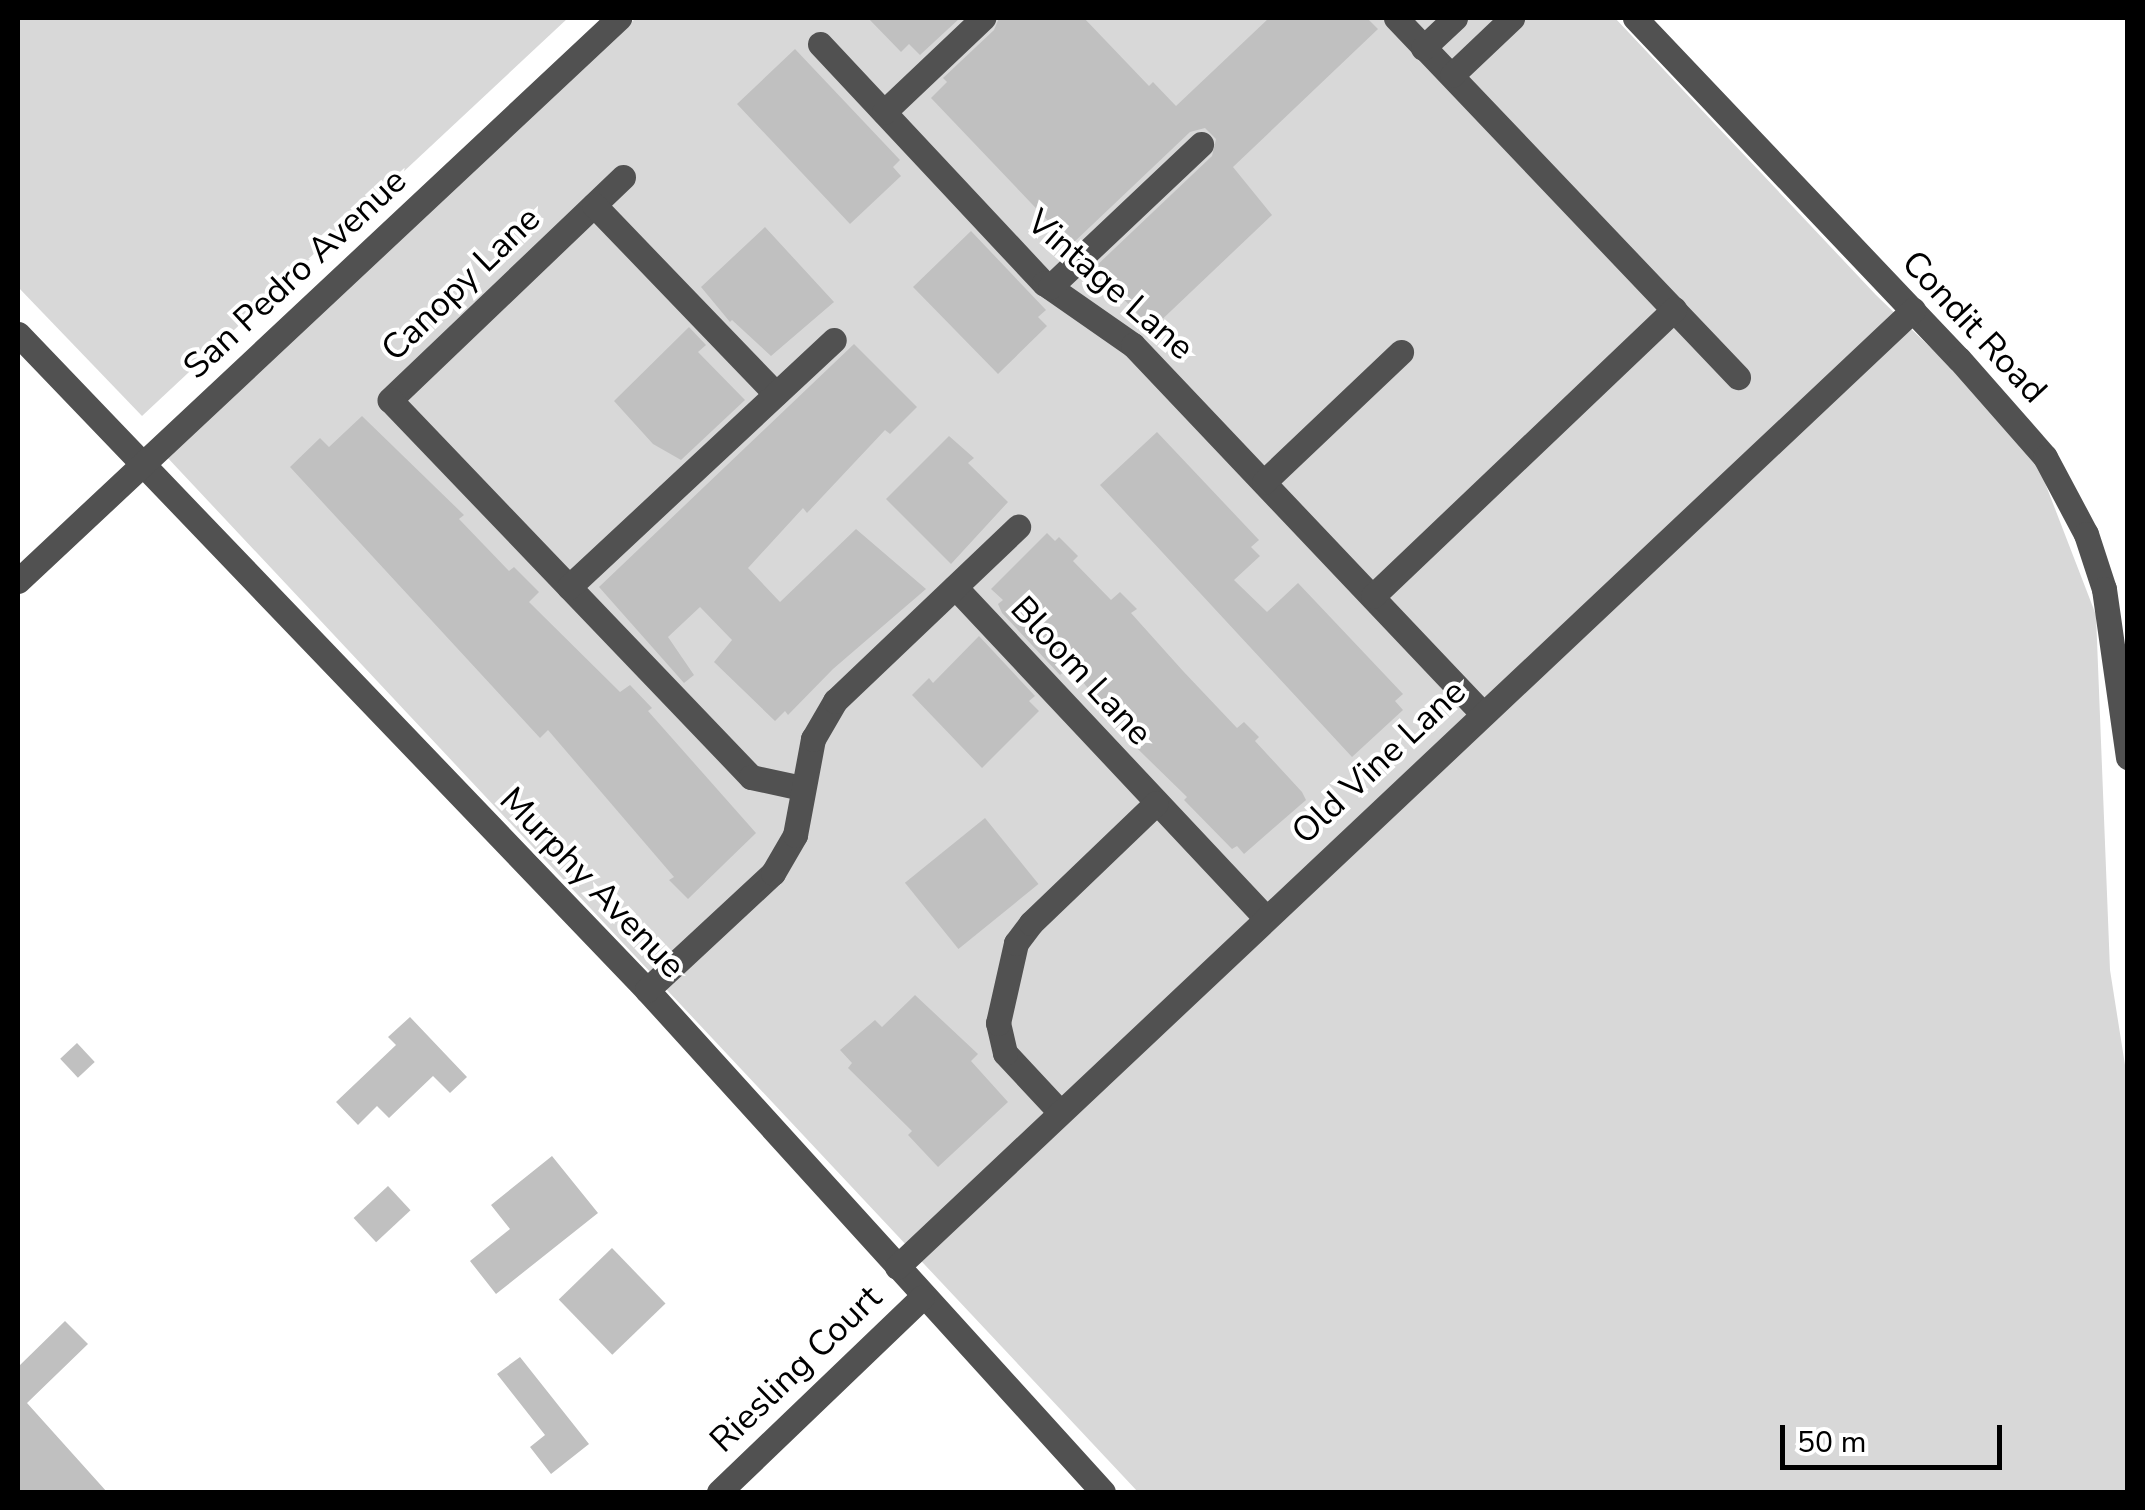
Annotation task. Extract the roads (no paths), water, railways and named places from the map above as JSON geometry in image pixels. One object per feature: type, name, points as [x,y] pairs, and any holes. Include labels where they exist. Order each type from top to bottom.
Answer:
[{"type":"street","name":"San Pedro Avenue","points":[[18,580],[620,18]]},
{"type":"street","points":[[884,112],[983,18]]},
{"type":"street","points":[[1396,18],[1738,377]]},
{"type":"street","points":[[1423,48],[1455,18]]},
{"type":"street","points":[[1452,75],[1512,18]]},
{"type":"street","name":"Condit Road","points":[[1635,18],[1913,310],[2045,458],[2086,534],[2104,588],[2128,757]]},
{"type":"street","name":"Vintage Lane","points":[[820,44],[1050,287],[1133,345],[1482,712]]},
{"type":"street","points":[[1050,287],[1200,144]]},
{"type":"street","name":"Canopy Lane","points":[[623,176],[390,400],[750,778],[802,788]]},
{"type":"street","name":"Canopy Lane","points":[[594,205],[776,394]]},
{"type":"street","points":[[1373,596],[1674,308]]},
{"type":"street","name":"Old Vine Lane","points":[[897,1267],[1059,1110],[1913,310]]},
{"type":"street","name":"Murphy Avenue","points":[[18,334],[647,990],[1102,1492]]},
{"type":"street","points":[[569,587],[834,340]]},
{"type":"street","points":[[1264,482],[1401,352]]},
{"type":"street","points":[[647,990],[773,873],[795,835],[813,739],[835,701],[1018,526]]},
{"type":"street","name":"Bloom Lane","points":[[955,587],[1265,917]]},
{"type":"street","points":[[1059,1110],[1005,1053],[998,1023],[1016,943],[1030,923],[1156,803]]},
{"type":"street","name":"Riesling Court","points":[[718,1492],[922,1297]]}]
